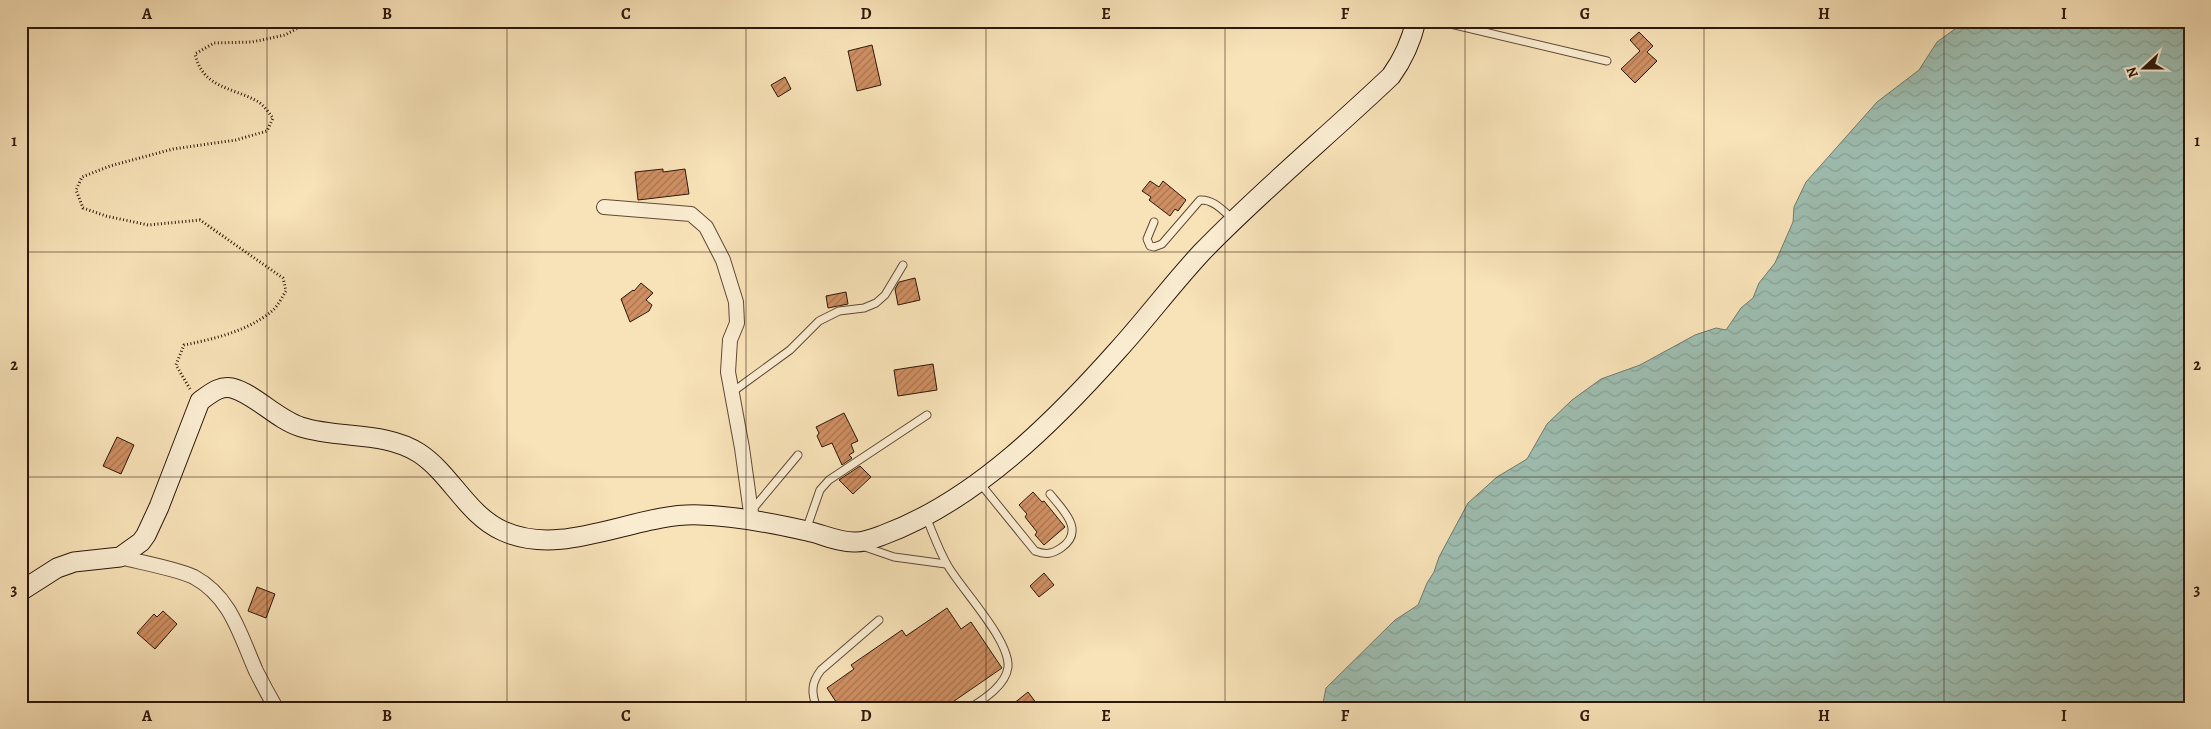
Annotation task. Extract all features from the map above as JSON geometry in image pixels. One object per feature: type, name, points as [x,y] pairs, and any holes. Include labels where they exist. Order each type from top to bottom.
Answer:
[{"type":"street","points":[[120,557],[132,549],[146,535],[200,401],[213,391],[223,388],[232,388],[245,394],[285,420],[300,427],[320,432],[394,442],[409,447],[423,456],[481,517],[502,530],[525,538],[549,540],[575,537],[639,523],[698,515],[752,515],[855,543],[886,534],[926,517],[979,482],[1023,445],[1089,382],[1202,252],[1391,76],[1404,59],[1412,41],[1416,21]]},
{"type":"street","points":[[604,207],[684,213],[698,218],[706,227],[723,260],[736,302],[737,323],[731,335],[728,372],[752,515]]},
{"type":"street","points":[[21,591],[57,568],[74,562],[120,557],[192,576],[218,595],[240,630],[256,670],[276,708]]},
{"type":"lane","points":[[1438,21],[1607,60]]},
{"type":"lane","points":[[1154,222],[1147,239],[1150,246],[1154,247],[1162,244],[1200,200],[1205,199],[1215,204],[1234,221]]},
{"type":"lane","points":[[731,393],[790,350],[819,321],[839,311],[864,308],[876,302],[885,295],[903,264]]},
{"type":"lane","points":[[806,531],[820,490],[829,480],[927,415]]},
{"type":"lane","points":[[752,515],[798,455]]},
{"type":"lane","points":[[979,482],[1036,551],[1045,554],[1054,553],[1064,546],[1072,538],[1073,530],[1071,521],[1050,494]]},
{"type":"lane","points":[[926,517],[946,564],[999,639],[1006,654],[1008,667],[1004,678],[994,690],[970,708]]},
{"type":"lane","points":[[855,543],[894,557],[946,564]]},
{"type":"lane","points":[[817,708],[812,691],[814,679],[821,670],[879,620]]},
{"type":"path","points":[[200,401],[184,380],[176,365],[184,344],[215,339],[248,325],[273,310],[286,292],[282,278],[200,220],[148,225],[106,216],[83,208],[76,190],[82,177],[110,166],[173,149],[236,140],[267,132],[273,118],[259,101],[214,84],[198,66],[194,54],[214,43],[252,42],[285,35],[311,21]]},
{"type":"water","points":[[1966,21],[2190,21],[2190,708],[1322,708],[1326,688],[1395,620],[1418,605],[1439,557],[1468,503],[1497,477],[1527,459],[1547,424],[1572,400],[1601,379],[1640,365],[1695,335],[1716,328],[1726,330],[1741,308],[1753,298],[1759,283],[1775,263],[1793,222],[1794,207],[1806,182],[1877,102],[1919,70],[1937,42]]},
{"type":"building","points":[[1639,32],[1653,46],[1647,52],[1657,61],[1635,83],[1621,69],[1640,51],[1630,40]]},
{"type":"building","points":[[872,45],[881,85],[857,91],[848,51]]},
{"type":"building","points":[[785,77],[791,89],[778,97],[771,85]]},
{"type":"building","points":[[663,169],[663,172],[685,169],[689,194],[638,200],[635,172]]},
{"type":"building","points":[[1150,181],[1159,187],[1163,181],[1186,200],[1178,211],[1175,209],[1170,216],[1149,200],[1151,197],[1142,191]]},
{"type":"building","points":[[915,278],[920,300],[898,305],[895,289],[899,282]]},
{"type":"building","points":[[641,283],[653,293],[646,300],[652,305],[649,311],[630,322],[621,299],[634,291]]},
{"type":"building","points":[[846,292],[848,304],[828,308],[826,296]]},
{"type":"building","points":[[933,364],[937,390],[898,396],[894,370]]},
{"type":"building","points":[[844,413],[858,441],[851,444],[854,452],[849,455],[852,458],[842,465],[832,443],[822,447],[817,436],[819,433],[816,427]]},
{"type":"building","points":[[117,437],[134,445],[121,474],[103,466]]},
{"type":"building","points":[[860,466],[871,477],[853,494],[839,480]]},
{"type":"building","points":[[1033,492],[1042,502],[1044,501],[1065,527],[1044,545],[1035,535],[1037,532],[1025,517],[1027,514],[1019,505]]},
{"type":"building","points":[[1044,573],[1054,585],[1039,597],[1030,586]]},
{"type":"building","points":[[257,587],[275,594],[266,618],[248,611]]},
{"type":"building","points":[[947,608],[961,629],[971,622],[1002,668],[944,708],[912,708],[908,703],[901,708],[840,708],[827,688],[854,669],[851,665],[902,630],[906,636]]},
{"type":"building","points":[[163,611],[177,624],[155,649],[137,633],[154,614],[157,617]]},
{"type":"building","points":[[1028,692],[1040,708],[1008,708]]}]
